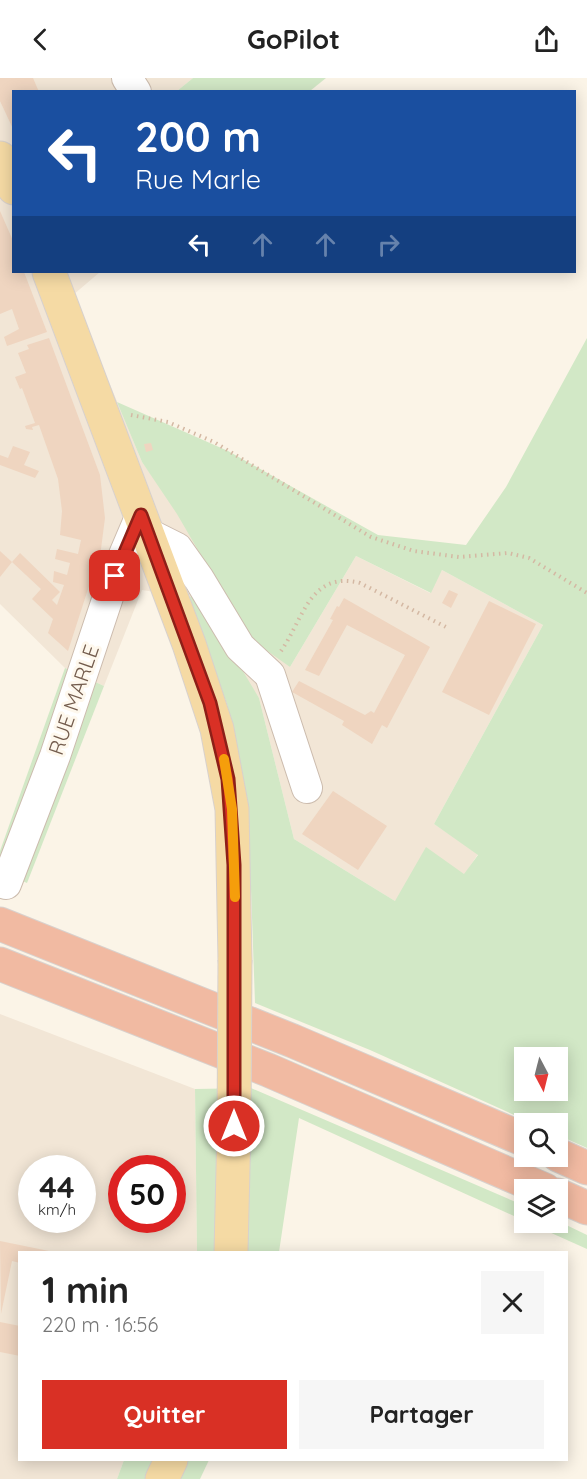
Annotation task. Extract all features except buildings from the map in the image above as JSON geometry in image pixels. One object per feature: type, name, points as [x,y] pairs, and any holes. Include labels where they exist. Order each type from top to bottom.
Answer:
[{"type":"highway","points":[[0,924],[293,1041],[514,1135]]},
{"type":"highway","points":[[0,964],[268,1070],[520,1179]]},
{"type":"highway","points":[[568,1159],[587,1168]]},
{"type":"highway","points":[[568,1199],[587,1208]]},
{"type":"main road","points":[[0,158],[12,184]]},
{"type":"main road","points":[[49,273],[210,703],[224,756],[232,818],[235,960],[231,1251]]},
{"type":"main road","points":[[162,1479],[171,1461]]},
{"type":"street","points":[[144,524],[177,548],[199,579],[240,647],[270,675],[307,788]]},
{"type":"street","name":"RUE MARLE","points":[[6,884],[55,756],[115,576],[144,524]]},
{"type":"path","points":[[103,414],[133,415],[168,422],[214,442],[371,537],[414,552],[459,557],[508,553],[529,558],[587,593]]},
{"type":"path","points":[[261,666],[282,650],[313,596],[320,589],[334,582],[348,580],[360,583],[446,627]]},
{"type":"shaded area","points":[[0,78],[193,78],[178,90],[12,90],[12,273],[99,273],[73,295],[142,462],[290,667],[356,556],[430,593],[442,570],[543,625],[434,824],[478,854],[465,874],[395,901],[294,839],[259,698],[187,597],[142,590],[104,686],[65,668],[0,604]]},
{"type":"shaded area","points":[[0,1014],[195,1089],[197,1251],[18,1251],[18,1461],[124,1461],[117,1479],[0,1479]]},
{"type":"green space","points":[[193,78],[326,78],[311,90],[178,90]]},
{"type":"green space","points":[[587,338],[587,1148],[568,1139],[568,1113],[514,1113],[514,1115],[370,1050],[255,1003],[251,889],[227,704],[187,597],[198,596],[259,698],[294,839],[395,901],[426,847],[464,874],[478,855],[434,824],[543,625],[442,570],[431,593],[356,556],[290,667],[249,638],[177,514],[142,462],[117,402],[228,451],[378,535],[466,545],[506,487]]},
{"type":"green space","points":[[65,668],[104,686],[27,883],[0,871],[0,851]]},
{"type":"green space","points":[[251,1088],[514,1201],[514,1216],[299,1118],[279,1251],[197,1251],[195,1089]]},
{"type":"green space","points":[[568,1226],[587,1235],[587,1249],[551,1233],[568,1233]]},
{"type":"green space","points":[[124,1461],[209,1461],[200,1479],[117,1479]]},
{"type":"slow traffic","points":[[224,759],[232,809],[235,897]]},
{"type":"route","points":[[115,576],[141,515],[201,676],[224,756],[232,809],[234,865],[234,1126]]}]
